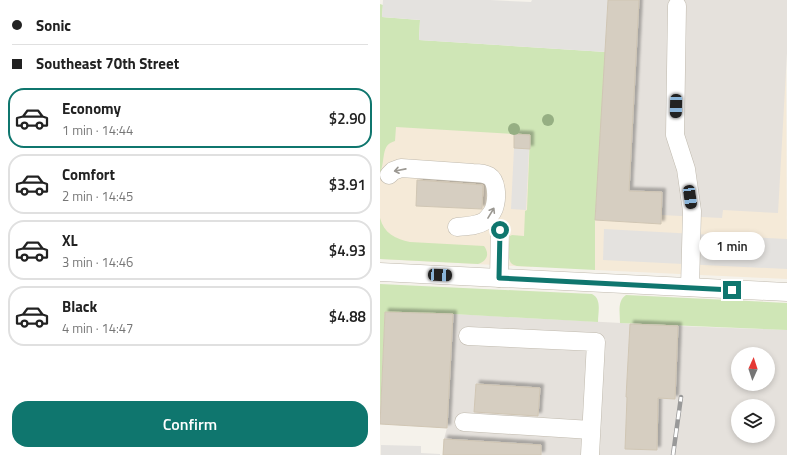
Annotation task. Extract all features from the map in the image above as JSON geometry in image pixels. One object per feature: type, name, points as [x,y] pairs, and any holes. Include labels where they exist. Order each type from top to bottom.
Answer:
[{"type":"street","points":[[678,6],[675,135],[686,169],[692,211],[690,287]]},
{"type":"street","points":[[389,175],[393,171],[401,168],[473,172],[489,176],[495,183],[495,206],[492,213],[486,220],[479,224],[457,228]]},
{"type":"street","points":[[499,278],[500,230]]},
{"type":"street","points":[[380,272],[787,292]]},
{"type":"street","points":[[468,336],[596,342],[590,455]]},
{"type":"street","points":[[464,422],[591,430]]},
{"type":"shaded area","points":[[383,0],[490,0],[531,2],[532,0],[608,0],[606,52],[419,40],[420,20],[382,17]]},
{"type":"shaded area","points":[[608,0],[787,0],[787,53],[778,213],[723,210],[722,218],[661,215],[662,192],[629,191]]},
{"type":"shaded area","points":[[786,53],[787,279],[595,270],[595,220],[597,189],[662,192],[722,218],[722,210]]},
{"type":"shaded area","points":[[380,123],[538,131],[532,267],[380,259]]},
{"type":"shaded area","points":[[514,148],[529,149],[526,210],[511,209]]},
{"type":"shaded area","points":[[604,229],[787,239],[787,269],[603,260]]},
{"type":"shaded area","points":[[453,314],[678,326],[787,330],[787,455],[443,455],[444,439],[447,428]]},
{"type":"shaded area","points":[[381,445],[421,446],[421,453],[440,455],[381,455]]},
{"type":"green space","points":[[380,4],[383,5],[382,17],[420,20],[419,40],[606,52],[595,220],[595,270],[517,266],[512,264],[510,261],[510,236],[524,236],[525,211],[527,210],[530,135],[396,127],[395,141],[390,143],[385,149],[380,173]]},
{"type":"green space","points":[[380,218],[384,228],[400,239],[410,242],[484,246],[487,252],[487,257],[484,261],[478,264],[380,259]]},
{"type":"green space","points":[[380,284],[592,294],[598,302],[598,322],[385,312],[380,416]]},
{"type":"green space","points":[[626,295],[787,303],[787,330],[620,323],[620,304],[621,300]]},
{"type":"building","points":[[608,0],[639,0],[629,191],[662,192],[661,224],[595,220]]},
{"type":"building","points":[[514,134],[530,135],[530,149],[514,148]]},
{"type":"building","points":[[417,180],[483,185],[482,209],[416,206]]},
{"type":"building","points":[[385,312],[453,314],[447,428],[380,424]]},
{"type":"building","points":[[630,324],[678,326],[675,399],[658,398],[657,450],[625,449]]},
{"type":"building","points":[[476,384],[540,388],[538,416],[474,412]]},
{"type":"building","points":[[444,439],[541,445],[541,455],[443,455]]},
{"type":"railway","points":[[673,455],[681,397]]},
{"type":"route","points":[[500,230],[499,278],[732,290]]}]
